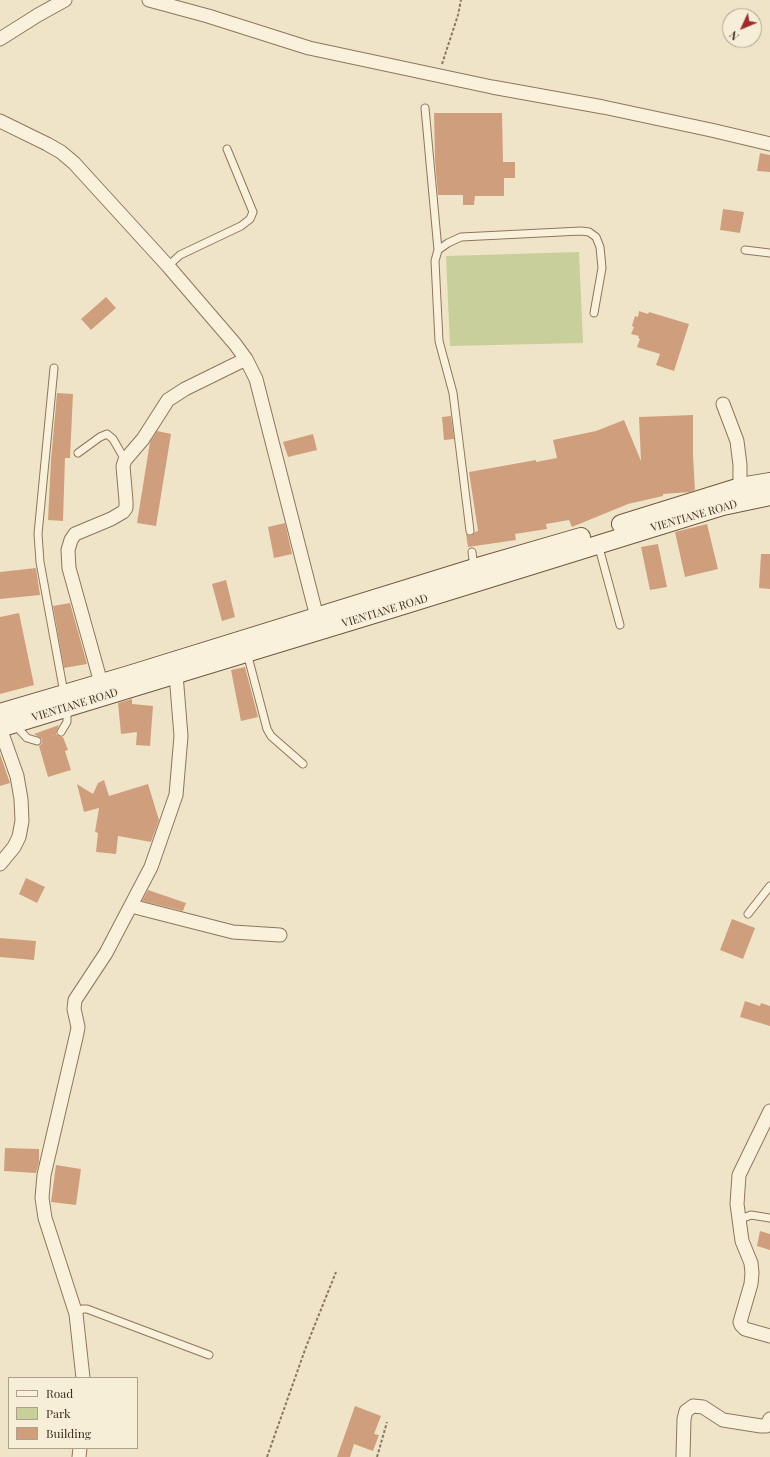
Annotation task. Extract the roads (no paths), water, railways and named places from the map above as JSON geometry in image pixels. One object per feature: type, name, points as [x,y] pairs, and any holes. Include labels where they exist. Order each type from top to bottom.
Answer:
[{"type":"main road","points":[[0,713],[65,701],[101,683],[319,623],[473,560],[595,533],[740,487],[770,482]]},
{"type":"main road","name":"VIENTIANE ROAD","points":[[5,726],[65,701],[176,674],[247,652],[319,623],[598,544],[723,506],[770,496]]},
{"type":"street","points":[[0,39],[38,14],[65,0]]},
{"type":"street","points":[[149,0],[208,16],[309,48],[492,87],[603,107],[770,144]]},
{"type":"street","points":[[0,122],[47,144],[61,152],[74,163],[168,266],[235,344],[246,359],[256,379],[319,623]]},
{"type":"street","points":[[101,683],[69,568],[68,550],[71,540],[75,534],[111,519],[123,512],[126,508],[123,466],[125,460],[143,439],[168,400],[185,389],[246,359]]},
{"type":"street","points":[[723,404],[737,441],[740,465],[740,487]]},
{"type":"street","points":[[83,1377],[76,1314],[44,1218],[42,1198],[44,1175],[77,1033],[77,1022],[74,1009],[75,1000],[106,953],[151,867],[176,795],[181,736],[176,674]]},
{"type":"street","points":[[0,864],[14,847],[19,837],[22,816],[17,776],[5,726]]},
{"type":"street","points":[[131,906],[233,932],[280,934]]},
{"type":"street","points":[[770,1111],[739,1175],[737,1204],[742,1241],[751,1263],[752,1273],[751,1284],[740,1322],[745,1330],[770,1336]]},
{"type":"street","points":[[683,1457],[684,1419],[686,1411],[693,1406],[703,1407],[723,1420],[766,1426],[770,1419]]},
{"type":"lane","points":[[425,108],[438,250],[435,261],[439,341],[453,393],[470,531]]},
{"type":"lane","points":[[168,266],[180,255],[241,226],[250,219],[253,212],[227,149]]},
{"type":"lane","points":[[438,250],[461,237],[581,231],[589,232],[596,237],[600,247],[602,268],[594,313]]},
{"type":"lane","points":[[745,250],[770,253]]},
{"type":"lane","points":[[54,368],[38,534],[40,562],[65,701],[67,722],[61,732]]},
{"type":"lane","points":[[78,452],[107,434],[113,439],[125,460]]},
{"type":"lane","points":[[598,544],[620,625]]},
{"type":"lane","points":[[247,652],[267,729],[271,736],[303,764]]},
{"type":"lane","points":[[5,726],[37,742]]},
{"type":"lane","points":[[748,914],[770,886]]},
{"type":"lane","points":[[738,1220],[751,1215],[770,1218]]},
{"type":"lane","points":[[76,1314],[82,1309],[87,1309],[209,1355]]}]
